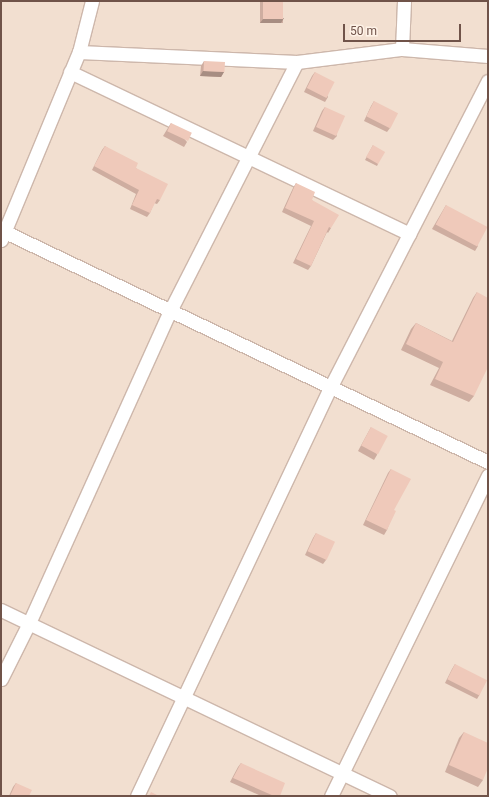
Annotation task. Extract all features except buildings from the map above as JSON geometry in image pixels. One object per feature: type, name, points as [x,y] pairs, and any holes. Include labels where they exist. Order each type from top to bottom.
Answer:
[{"type":"street","points":[[92,1],[79,52],[2,234],[171,309],[488,462]]},
{"type":"street","points":[[402,49],[404,1]]},
{"type":"street","points":[[79,52],[297,62],[402,49],[488,56]]},
{"type":"street","points":[[1,679],[29,623],[171,309],[297,62]]},
{"type":"street","points":[[70,72],[249,156],[409,234]]},
{"type":"street","points":[[137,796],[331,386],[488,81]]},
{"type":"street","points":[[331,796],[488,475]]},
{"type":"street","points":[[1,610],[390,796]]},
{"type":"shaded area","points":[[1,1],[488,1],[488,796],[1,796]]}]
